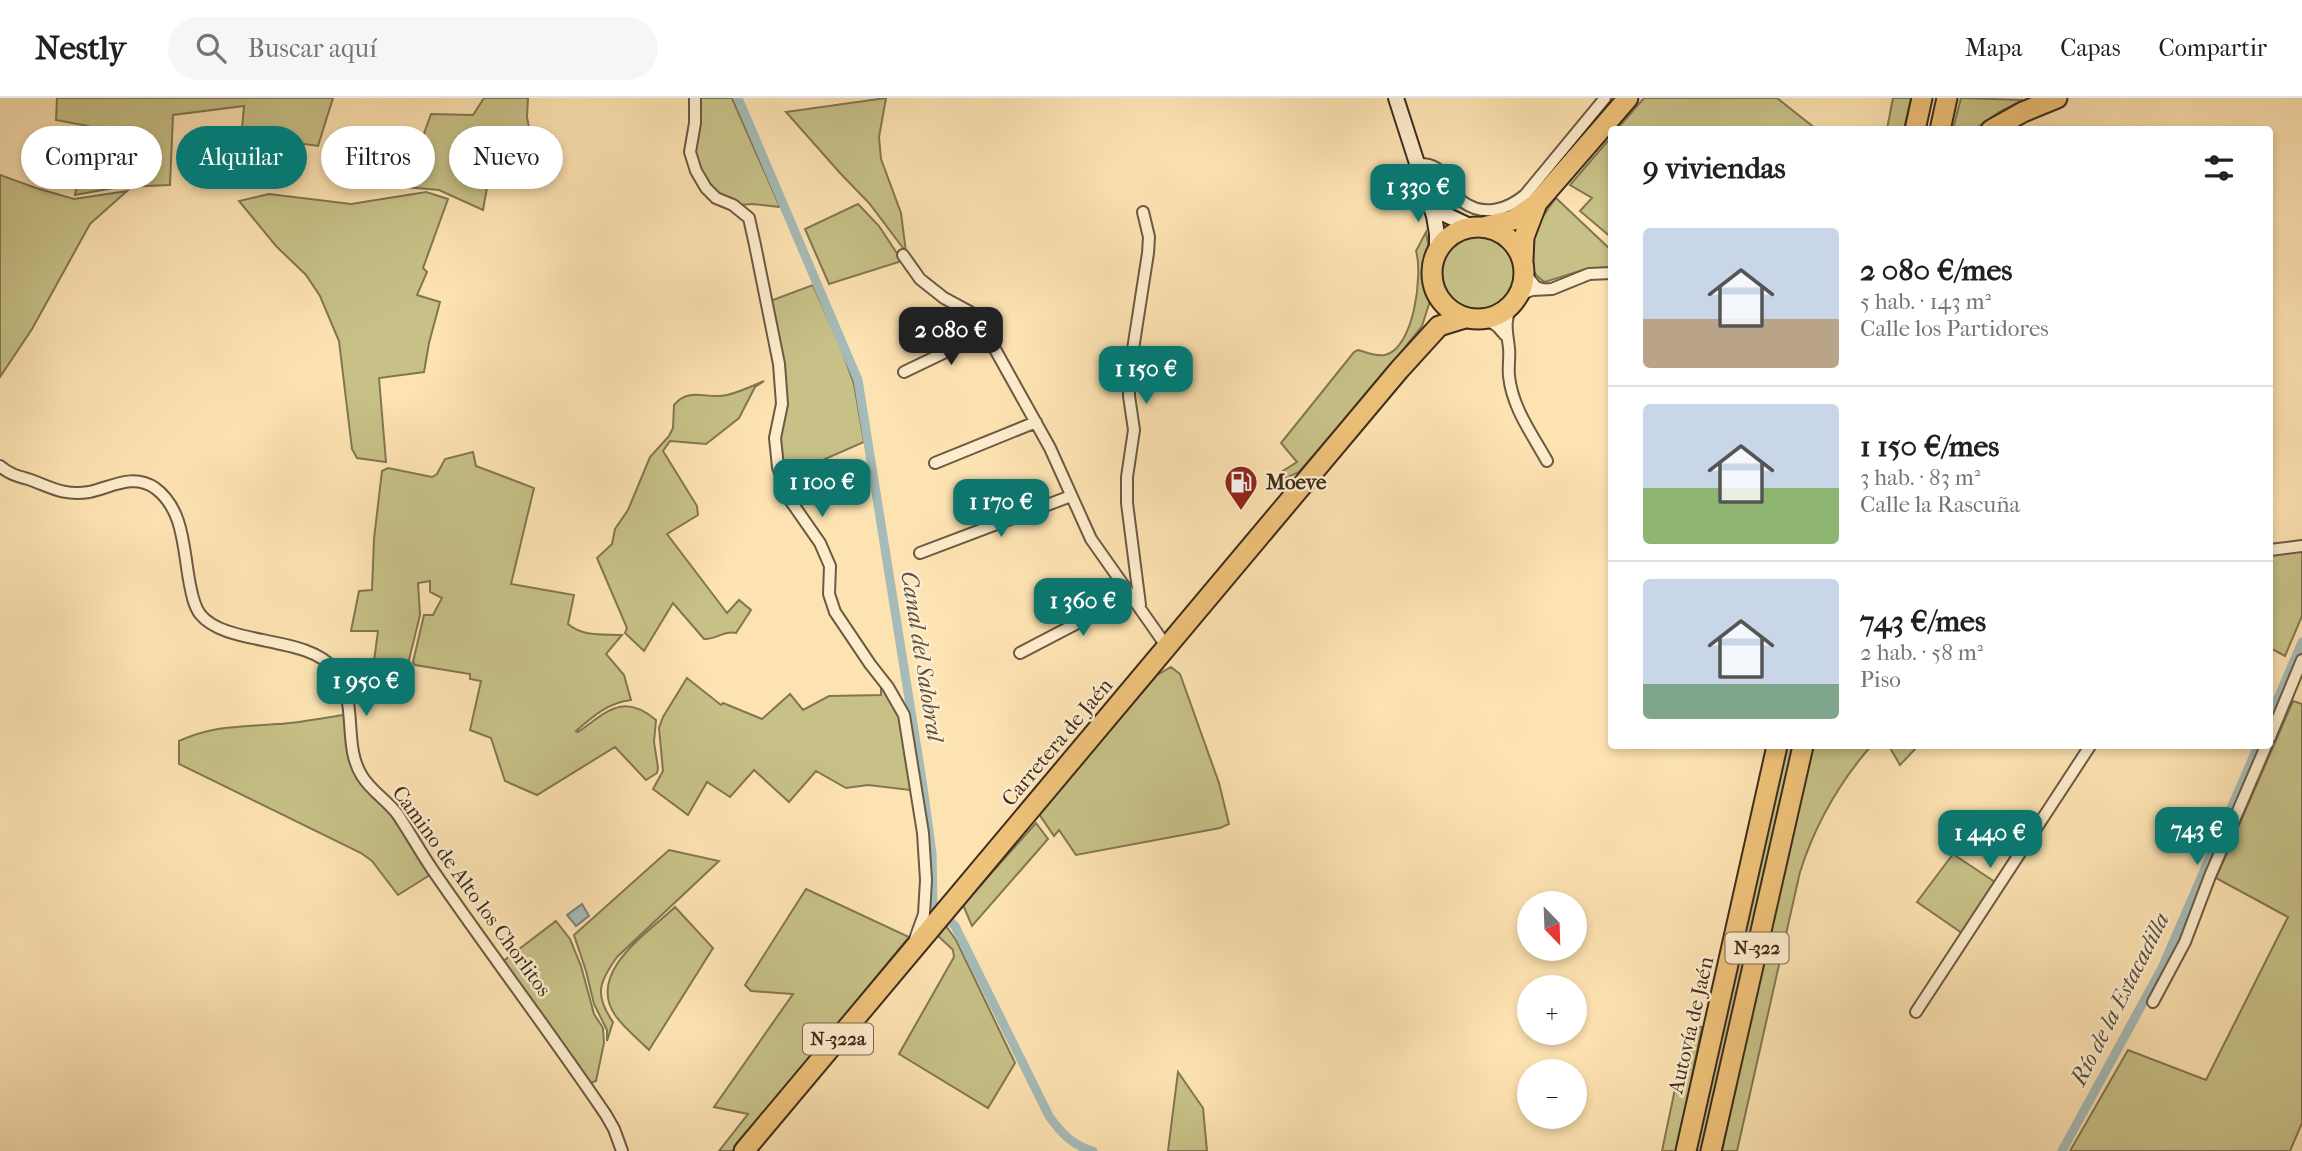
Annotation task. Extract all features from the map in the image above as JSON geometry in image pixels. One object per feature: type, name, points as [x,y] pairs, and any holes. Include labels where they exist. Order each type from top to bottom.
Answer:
[{"type":"highway","points":[[1433,331],[1438,305],[1432,274],[1437,253],[1447,239],[1457,232],[1513,220],[1537,203],[1628,98]]},
{"type":"highway","points":[[1916,126],[1922,98]]},
{"type":"highway","points":[[1941,126],[1947,98]]},
{"type":"highway","points":[[1998,126],[2057,98]]},
{"type":"highway","points":[[1486,319],[1496,316],[1515,300],[1524,268],[1524,237],[1537,203]]},
{"type":"highway","points":[[1478,228],[1495,230],[1506,237],[1515,246],[1524,268]]},
{"type":"highway","points":[[1433,286],[1447,308],[1465,318]]},
{"type":"highway","name":"Carretera de Jaén","points":[[744,1151],[1433,331],[1449,322],[1465,318]]},
{"type":"highway","name":"N-322a","points":[[1465,318],[1486,319]]},
{"type":"highway","name":"Autovía de Jaén","points":[[1686,1151],[1776,749]]},
{"type":"highway","name":"N-322","points":[[1711,1151],[1802,749]]},
{"type":"street","points":[[695,98],[695,123],[690,152],[696,171],[711,193],[749,218],[779,364],[782,404],[775,438],[778,467],[790,500],[820,543],[830,566],[829,594],[835,612],[888,687],[904,715],[923,833],[926,880],[924,914],[915,938],[915,946]]},
{"type":"street","points":[[1396,98],[1437,234],[1437,253]]},
{"type":"street","points":[[1424,186],[1432,176],[1440,178],[1463,202],[1485,211],[1494,211],[1516,203],[1605,98]]},
{"type":"street","points":[[1417,164],[1427,163],[1437,168],[1446,175],[1455,193]]},
{"type":"street","points":[[1424,186],[1444,215],[1478,228]]},
{"type":"street","points":[[1140,607],[1127,490],[1134,430],[1129,375],[1149,245],[1143,212]]},
{"type":"street","points":[[903,255],[920,279],[944,298],[970,312],[985,333],[1050,448],[1091,539],[1167,647]]},
{"type":"street","points":[[1524,268],[1536,287],[1542,289],[1552,289],[1589,274],[1608,273]]},
{"type":"street","points":[[1542,289],[1515,300],[1506,320],[1506,337],[1513,394],[1520,414],[1547,461]]},
{"type":"street","points":[[1486,319],[1497,326],[1506,337]]},
{"type":"street","points":[[904,372],[985,333]]},
{"type":"street","points":[[935,463],[1036,422]]},
{"type":"street","name":"Camino de Alto los Chorlitos","points":[[0,466],[17,477],[66,493],[87,492],[124,481],[139,481],[154,487],[167,499],[177,515],[193,600],[202,617],[227,631],[280,643],[318,656],[335,669],[344,687],[355,762],[363,778],[396,813],[432,869],[534,1009],[606,1115],[622,1151]]},
{"type":"street","points":[[920,553],[1071,496]]},
{"type":"street","points":[[2273,550],[2302,546]]},
{"type":"street","points":[[1020,653],[1131,595]]},
{"type":"street","points":[[2273,730],[2302,660]]},
{"type":"street","points":[[1916,1013],[2088,749]]},
{"type":"street","points":[[2154,1002],[2185,942],[2265,749]]},
{"type":"shaded area","points":[[57,98],[333,98],[324,126],[321,126],[318,146],[307,144],[307,126],[242,126],[244,106],[173,115],[170,185],[162,185],[162,126],[88,126],[56,120]]},
{"type":"shaded area","points":[[484,98],[528,98],[529,126],[449,126],[449,189],[487,189],[483,210],[439,190],[428,189],[435,189],[435,126],[427,126],[431,114],[473,115]]},
{"type":"shaded area","points":[[700,98],[732,98],[780,207],[740,205],[707,185],[693,153]]},
{"type":"shaded area","points":[[886,98],[879,137],[881,159],[901,213],[906,252],[869,203],[786,112]]},
{"type":"shaded area","points":[[1644,98],[1777,98],[1812,126],[1620,126]]},
{"type":"shaded area","points":[[1893,98],[1911,98],[1905,126],[1888,126]]},
{"type":"shaded area","points":[[1961,98],[2023,100],[1979,126],[1954,126]]},
{"type":"shaded area","points":[[1608,141],[1608,235],[1580,211],[1592,198],[1570,185]]},
{"type":"shaded area","points":[[0,175],[21,183],[21,189],[39,189],[74,199],[127,191],[90,224],[32,329],[0,377]]},
{"type":"shaded area","points":[[76,189],[108,189],[75,195]]},
{"type":"shaded area","points":[[426,192],[448,199],[423,268],[427,272],[417,295],[440,302],[424,372],[379,378],[386,462],[357,458],[352,449],[339,341],[320,296],[306,275],[276,246],[239,201],[269,194],[351,204]]},
{"type":"shaded area","points":[[1556,198],[1608,247],[1608,267],[1586,269],[1545,282],[1535,274],[1530,252],[1532,240]]},
{"type":"shaded area","points":[[858,204],[879,226],[902,261],[829,284],[805,229]]},
{"type":"shaded area","points":[[1426,232],[1426,280],[1430,301],[1422,326],[1299,472],[1286,478],[1283,471],[1297,462],[1281,443],[1354,352],[1358,350],[1385,355],[1395,350],[1403,339],[1417,293],[1416,251]]},
{"type":"shaded area","points":[[1478,233],[1493,236],[1506,245],[1515,258],[1518,273],[1515,288],[1506,301],[1493,310],[1478,313],[1463,310],[1450,301],[1441,288],[1438,273],[1441,258],[1450,245],[1463,236]]},
{"type":"shaded area","points":[[813,285],[854,384],[864,442],[784,477],[779,432],[787,398],[777,323],[770,301]]},
{"type":"shaded area","points":[[764,381],[755,387],[739,418],[706,444],[670,441],[663,451],[697,506],[698,515],[667,534],[727,613],[739,600],[751,610],[736,633],[704,639],[673,603],[644,651],[625,633],[627,628],[597,558],[612,544],[615,529],[628,510],[650,457],[669,436],[673,428],[674,405],[686,396],[727,395]]},
{"type":"shaded area","points":[[473,452],[476,466],[534,488],[511,584],[574,595],[568,624],[587,633],[622,635],[606,654],[624,675],[631,700],[608,707],[576,731],[607,712],[624,706],[634,707],[656,720],[654,742],[658,768],[657,773],[646,780],[615,747],[537,795],[505,781],[491,738],[470,730],[481,681],[470,679],[470,674],[415,665],[413,662],[424,615],[433,615],[442,598],[430,592],[430,581],[418,583],[420,615],[408,664],[374,661],[378,631],[351,631],[359,591],[372,590],[374,539],[382,471],[388,468],[432,477],[437,474],[445,459]]},
{"type":"shaded area","points":[[2302,550],[2302,616],[2285,656],[2273,650],[2273,555]]},
{"type":"shaded area","points":[[1171,667],[1180,674],[1219,783],[1229,824],[1220,828],[1076,855],[1059,830],[1054,836],[1039,814],[1157,675]]},
{"type":"shaded area","points":[[687,678],[721,705],[723,703],[762,719],[790,694],[803,710],[829,696],[881,695],[881,683],[901,714],[912,786],[910,790],[868,785],[846,788],[816,771],[789,802],[754,770],[730,797],[707,782],[688,815],[653,789],[663,771],[659,728]]},
{"type":"shaded area","points":[[2293,701],[2302,704],[2302,1123],[2290,1151],[2070,1151],[2128,1050],[2206,1080],[2288,917],[2216,878]]},
{"type":"shaded area","points":[[344,715],[352,759],[433,873],[398,895],[372,861],[361,853],[179,764],[179,741],[204,732]]},
{"type":"shaded area","points":[[1781,749],[1795,749],[1706,1151],[1691,1151]]},
{"type":"shaded area","points":[[1809,749],[1869,749],[1838,790],[1820,821],[1806,855],[1737,1151],[1722,1151]]},
{"type":"shaded area","points":[[1891,749],[1915,749],[1900,765]]},
{"type":"shaded area","points":[[1036,823],[1048,839],[972,926],[963,905]]},
{"type":"shaded area","points":[[669,850],[719,861],[617,957],[606,974],[601,996],[613,1022],[607,1041],[607,1030],[594,1004],[574,935]]},
{"type":"shaded area","points":[[1953,854],[1995,882],[1962,933],[1917,902]]},
{"type":"shaded area","points":[[806,889],[909,937],[733,1151],[719,1151],[748,1114],[714,1107],[793,994],[751,991],[745,985]]},
{"type":"shaded area","points":[[675,907],[713,948],[649,1050],[615,1015],[608,999],[608,983],[624,954]]},
{"type":"shaded area","points":[[556,921],[570,939],[581,966],[594,1014],[603,1028],[604,1043],[596,1081],[588,1084],[502,962]]},
{"type":"shaded area","points":[[944,923],[956,940],[1015,1063],[988,1108],[899,1054],[954,957],[953,950],[935,933]]},
{"type":"shaded area","points":[[1688,1027],[1702,1027],[1677,1151],[1662,1151]]},
{"type":"shaded area","points":[[1178,1072],[1203,1108],[1207,1151],[1168,1151]]},
{"type":"water","points":[[582,904],[589,916],[576,926],[567,915]]},
{"type":"waterway","name":"Canal del Salobral","points":[[738,98],[858,380],[922,780],[932,853],[933,904],[955,926],[1049,1116],[1068,1138],[1093,1151]]},
{"type":"waterway","name":"Río de la Estacadilla","points":[[2273,710],[2302,642]]},
{"type":"waterway","name":"Río de la Estacadilla","points":[[2062,1151],[2162,968],[2257,749]]},
{"type":"place","name":"Moeve","points":[[1241,512]]}]
